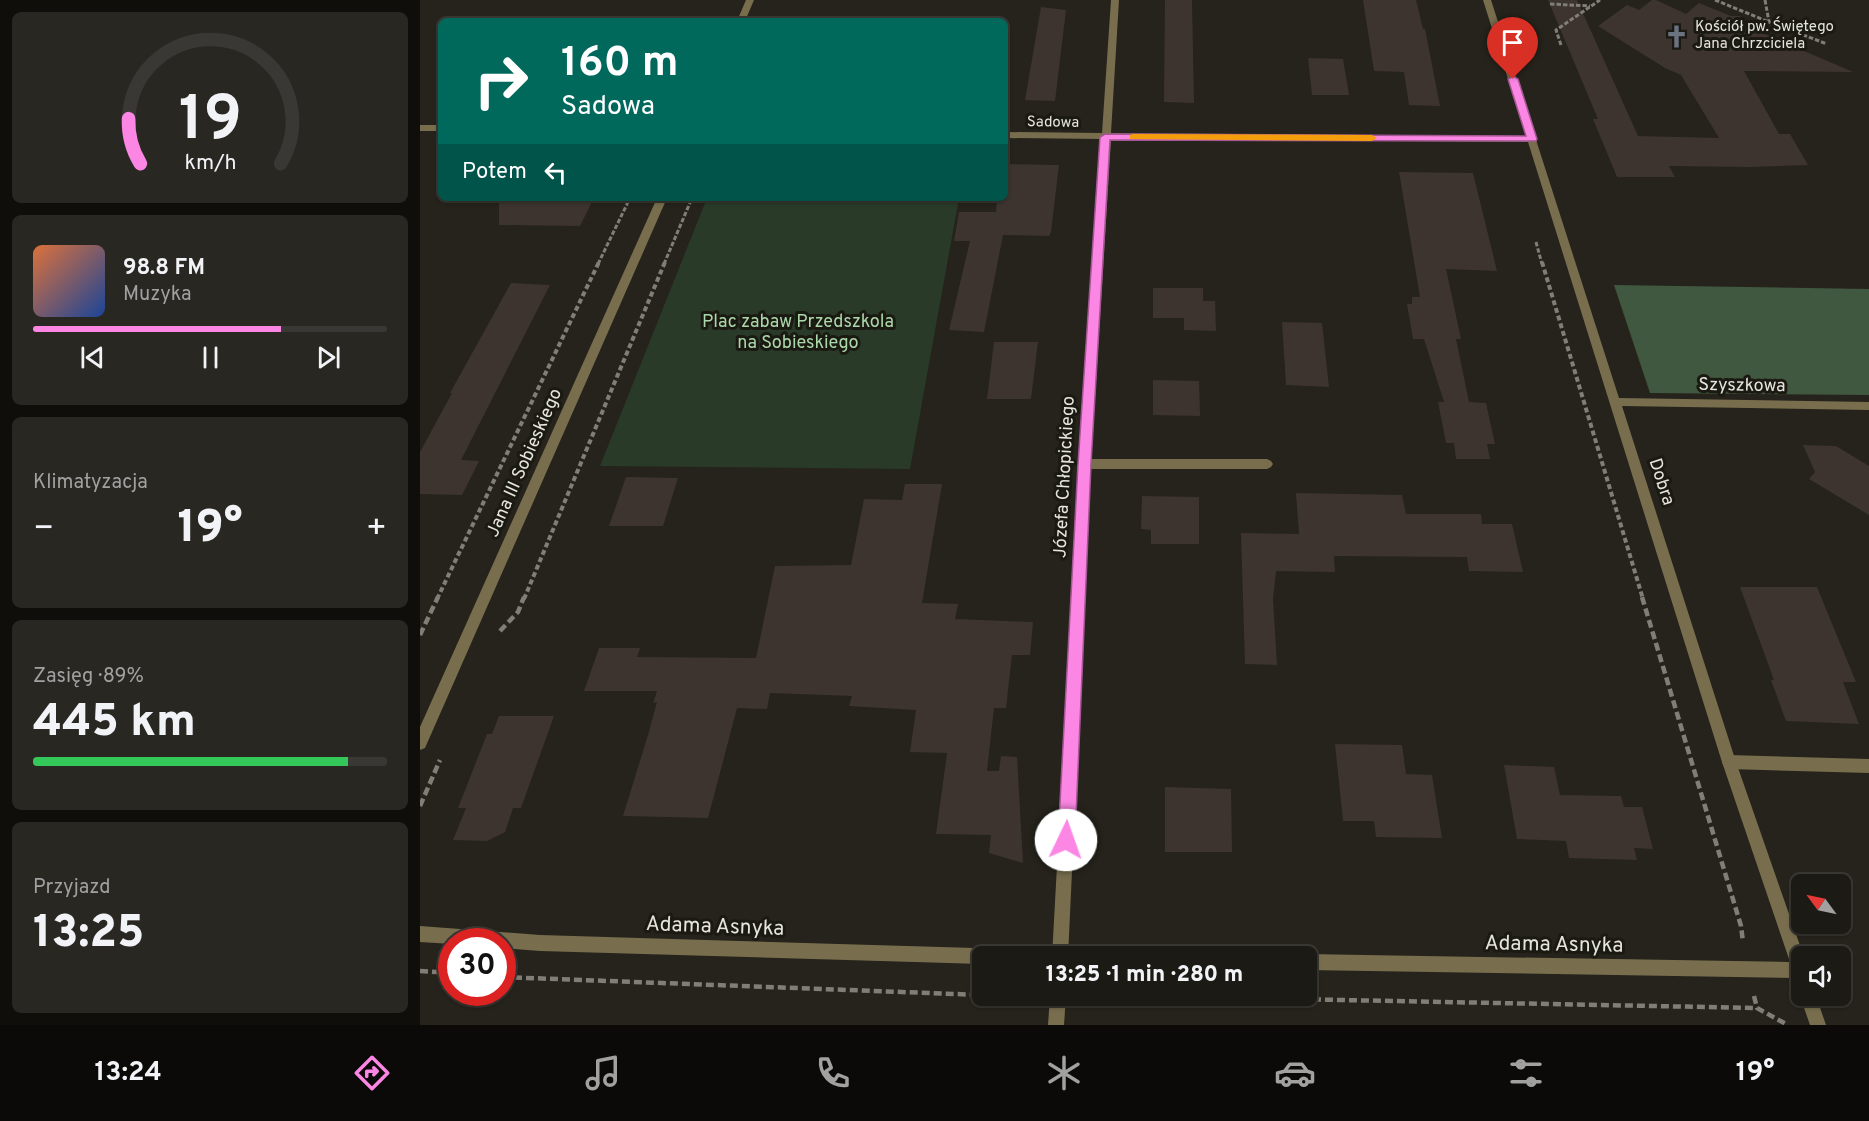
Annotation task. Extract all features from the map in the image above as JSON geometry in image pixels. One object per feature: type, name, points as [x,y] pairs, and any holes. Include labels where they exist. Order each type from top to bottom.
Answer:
[{"type":"street","points":[[742,18],[750,0]]},
{"type":"street","name":"Józefa Chłopickiego","points":[[1061,946],[1085,464],[1115,0]]},
{"type":"street","name":"Dobra","points":[[1487,0],[1730,762],[1792,946]]},
{"type":"street","points":[[420,128],[438,128]]},
{"type":"street","name":"Sadowa","points":[[1008,135],[1532,139]]},
{"type":"street","name":"Jana III Sobieskiego","points":[[420,743],[661,201]]},
{"type":"street","name":"Szyszkowa","points":[[1614,402],[1869,406]]},
{"type":"street","points":[[1085,464],[1267,464]]},
{"type":"street","points":[[1730,762],[1869,766]]},
{"type":"street","name":"Adama Asnyka","points":[[420,934],[540,943],[972,956]]},
{"type":"street","name":"Adama Asnyka","points":[[1317,962],[1747,969],[1791,972]]},
{"type":"street","points":[[1056,1025],[1057,1006]]},
{"type":"street","points":[[1811,1006],[1818,1025]]},
{"type":"path","points":[[1562,45],[1556,30],[1600,0]]},
{"type":"path","points":[[1715,0],[1827,44]]},
{"type":"path","points":[[1765,0],[1769,22]]},
{"type":"path","points":[[1550,4],[1591,6]]},
{"type":"path","points":[[420,635],[629,201]]},
{"type":"path","points":[[494,638],[518,612],[691,201]]},
{"type":"path","points":[[1534,238],[1741,926],[1747,969],[1757,1008]]},
{"type":"path","points":[[420,806],[443,753]]},
{"type":"path","points":[[420,971],[438,972]]},
{"type":"path","points":[[516,978],[972,995]]},
{"type":"path","points":[[1317,1000],[1757,1008],[1786,1022],[1787,1025]]},
{"type":"green space","name":"Plac zabaw Przedszkola na Sobieskiego","points":[[706,201],[958,201],[910,469],[600,466]]},
{"type":"green space","points":[[1614,285],[1869,289],[1869,395],[1650,393]]},
{"type":"building","points":[[1165,0],[1192,0],[1194,103],[1164,102]]},
{"type":"building","points":[[1363,0],[1416,0],[1423,29],[1425,29],[1440,106],[1409,105],[1404,72],[1374,71]]},
{"type":"building","points":[[1548,0],[1577,0],[1638,136],[1719,138],[1681,75],[1665,68],[1598,26],[1627,5],[1639,10],[1652,0],[1656,0],[1686,14],[1699,3],[1731,16],[1740,16],[1746,26],[1853,72],[1744,71],[1779,134],[1790,134],[1808,165],[1669,166],[1675,177],[1617,177],[1593,119],[1598,119]]},
{"type":"building","points":[[1041,7],[1066,10],[1055,101],[1025,100]]},
{"type":"building","points":[[1308,58],[1343,59],[1349,95],[1312,95]]},
{"type":"building","points":[[1008,164],[1059,165],[1049,236],[1003,235],[984,332],[949,330],[970,241],[954,241],[959,212],[996,212],[997,201],[1008,201]]},
{"type":"building","points":[[1399,172],[1473,173],[1497,271],[1446,269],[1461,339],[1456,339],[1469,402],[1486,403],[1495,444],[1487,444],[1490,459],[1456,459],[1454,443],[1446,443],[1438,402],[1444,402],[1424,339],[1413,339],[1407,304],[1412,304],[1412,297],[1420,297]]},
{"type":"building","points":[[499,201],[592,201],[580,226],[499,225]]},
{"type":"building","points":[[511,283],[550,285],[461,460],[479,461],[462,495],[420,494],[420,452]]},
{"type":"building","points":[[1153,288],[1203,288],[1203,301],[1215,301],[1216,331],[1184,330],[1184,318],[1153,318]]},
{"type":"building","points":[[1282,322],[1322,323],[1329,387],[1286,385]]},
{"type":"building","points":[[994,342],[1038,342],[1031,399],[987,399]]},
{"type":"building","points":[[1153,380],[1199,381],[1200,416],[1153,415]]},
{"type":"building","points":[[1803,445],[1836,446],[1869,466],[1869,515],[1809,479],[1815,472]]},
{"type":"building","points":[[626,477],[678,478],[663,526],[609,526]]},
{"type":"building","points":[[905,484],[942,484],[922,603],[958,604],[955,619],[1033,622],[1030,655],[1012,655],[1006,708],[994,708],[987,771],[999,771],[1001,756],[1017,757],[1023,863],[989,853],[991,835],[936,834],[947,753],[910,752],[916,710],[849,706],[852,696],[770,693],[767,709],[737,708],[708,818],[623,816],[657,702],[653,703],[657,691],[584,691],[599,648],[640,648],[637,657],[756,658],[775,566],[851,565],[864,499],[902,500]]},
{"type":"building","points":[[1296,493],[1402,495],[1406,514],[1481,514],[1482,524],[1512,524],[1523,572],[1469,571],[1467,557],[1334,556],[1335,572],[1276,571],[1273,599],[1277,665],[1245,664],[1241,533],[1299,534]]},
{"type":"building","points":[[1142,496],[1199,497],[1199,544],[1151,544],[1151,530],[1141,529]]},
{"type":"building","points":[[1740,587],[1817,587],[1856,682],[1843,682],[1859,724],[1786,721],[1771,680],[1774,680]]},
{"type":"building","points":[[499,716],[554,716],[521,808],[513,808],[505,832],[487,841],[453,840],[466,808],[458,808],[487,734],[492,734]]},
{"type":"building","points":[[1335,744],[1402,745],[1406,774],[1432,775],[1442,838],[1376,837],[1374,821],[1343,821]]},
{"type":"building","points":[[1504,765],[1554,767],[1560,795],[1621,796],[1624,807],[1642,807],[1653,849],[1634,848],[1637,860],[1569,858],[1566,841],[1517,839]]},
{"type":"building","points":[[1165,787],[1231,789],[1232,852],[1165,852]]},
{"type":"slow traffic","points":[[1133,137],[1372,138]]},
{"type":"place","name":"Kościół pw. Świętego Jana Chrzciciela","points":[[1677,36]]},
{"type":"route","points":[[1066,840],[1085,464],[1105,137],[1532,139],[1513,79]]}]
